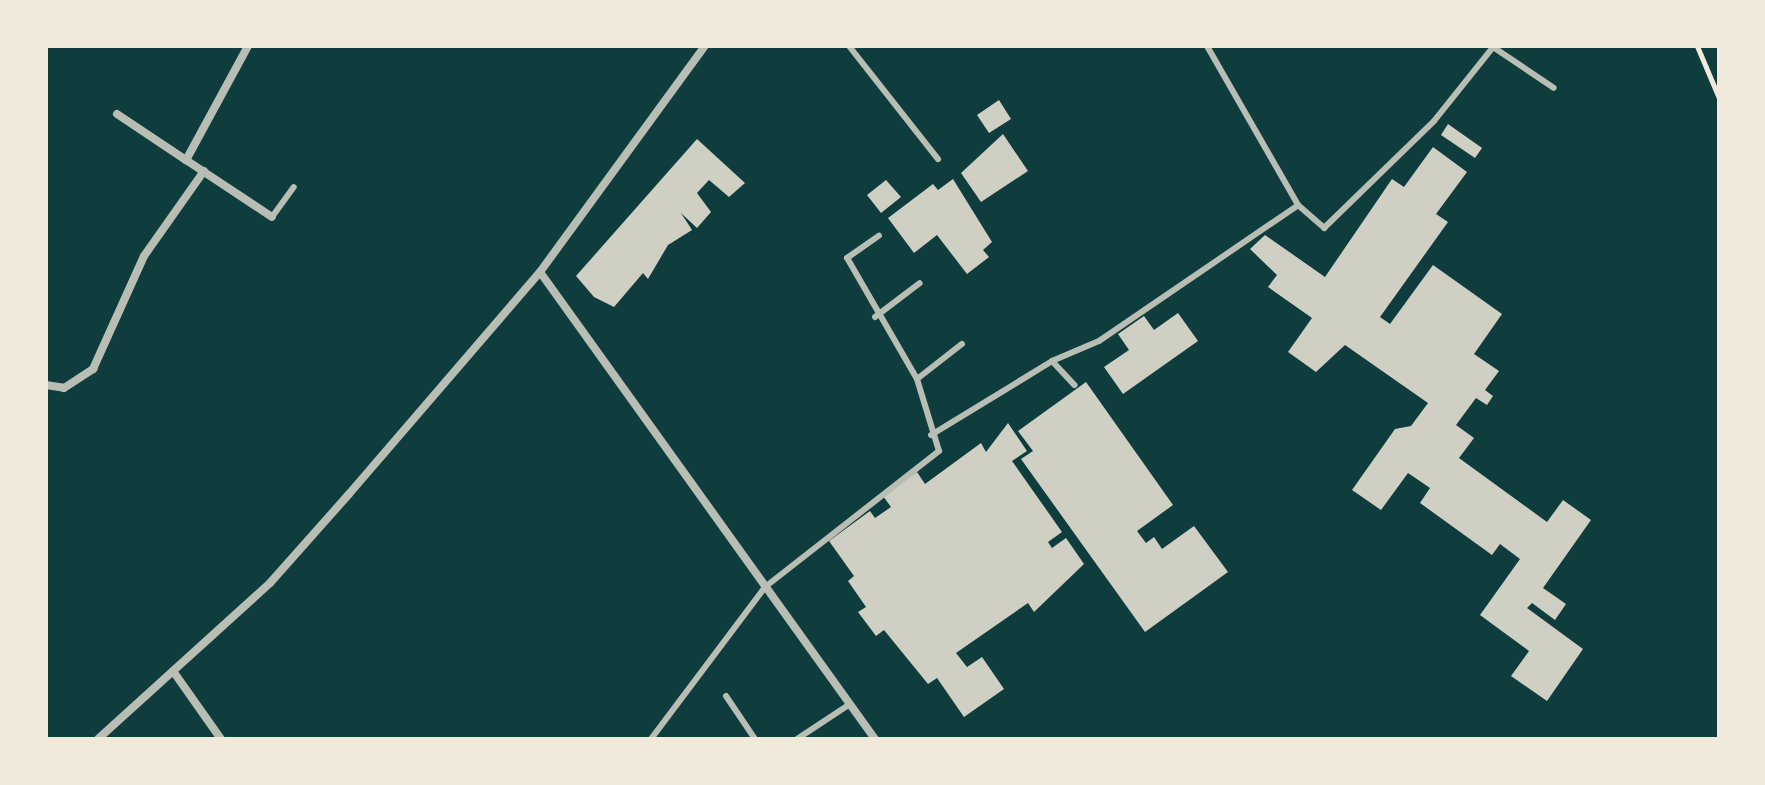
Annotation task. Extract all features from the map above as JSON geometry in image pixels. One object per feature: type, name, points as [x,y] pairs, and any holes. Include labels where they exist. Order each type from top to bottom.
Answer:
[{"type":"street","points":[[186,160],[248,46]]},
{"type":"street","points":[[98,739],[270,583],[540,272],[705,46]]},
{"type":"street","points":[[117,114],[272,217]]},
{"type":"street","points":[[46,385],[64,388],[93,369],[144,256],[204,171]]},
{"type":"street","points":[[540,272],[875,739]]},
{"type":"street","points":[[173,671],[221,739]]},
{"type":"lane","points":[[849,46],[938,159]]},
{"type":"lane","points":[[1207,46],[1298,205],[1324,228],[1434,121],[1493,47],[1554,88]]},
{"type":"lane","points":[[272,217],[294,187]]},
{"type":"lane","points":[[931,435],[1052,361],[1099,341],[1298,205]]},
{"type":"lane","points":[[651,739],[765,587],[939,451],[931,435],[917,379],[875,317],[847,258],[879,236]]},
{"type":"lane","points":[[875,317],[920,283]]},
{"type":"lane","points":[[917,379],[962,344]]},
{"type":"lane","points":[[1052,361],[1074,385]]},
{"type":"lane","points":[[726,696],[755,739]]},
{"type":"lane","points":[[797,739],[850,704]]},
{"type":"path","points":[[1697,46],[1719,98]]},
{"type":"building","points":[[999,100],[1011,119],[989,133],[977,115]]},
{"type":"building","points":[[1448,124],[1482,148],[1475,158],[1441,135]]},
{"type":"building","points":[[1003,134],[1028,171],[981,202],[961,173]]},
{"type":"building","points":[[697,139],[745,183],[729,197],[709,180],[697,193],[711,212],[697,228],[681,213],[692,230],[668,245],[648,279],[643,273],[614,307],[594,297],[576,276]]},
{"type":"building","points":[[1433,147],[1467,172],[1436,214],[1448,222],[1380,317],[1390,324],[1433,265],[1502,314],[1474,354],[1499,371],[1485,390],[1493,396],[1487,405],[1476,398],[1456,425],[1474,438],[1459,458],[1547,522],[1563,500],[1591,520],[1543,588],[1566,604],[1555,620],[1532,603],[1527,608],[1583,649],[1547,701],[1511,676],[1529,651],[1480,615],[1520,559],[1500,544],[1492,555],[1420,503],[1430,488],[1408,473],[1381,510],[1352,490],[1395,429],[1411,426],[1428,403],[1345,345],[1316,372],[1288,352],[1312,318],[1268,287],[1277,275],[1250,249],[1265,235],[1325,277],[1392,179],[1404,187]]},
{"type":"building","points":[[953,179],[992,242],[983,250],[989,257],[967,274],[937,235],[914,253],[888,218],[933,184],[938,190]]},
{"type":"building","points":[[886,180],[901,197],[881,213],[867,195]]},
{"type":"building","points":[[1178,313],[1198,341],[1123,394],[1104,367],[1129,350],[1118,334],[1144,316],[1154,330]]},
{"type":"building","points":[[1086,382],[1173,505],[1137,531],[1146,543],[1154,537],[1162,549],[1194,526],[1228,572],[1145,632],[1021,459],[1033,451],[1018,431]]},
{"type":"building","points":[[1008,423],[1027,451],[1012,461],[1062,532],[1048,542],[1052,548],[1066,538],[1084,564],[1034,612],[1028,603],[956,653],[967,667],[982,657],[1004,689],[964,717],[937,678],[928,684],[884,630],[876,636],[858,612],[866,607],[848,581],[854,576],[829,541],[870,511],[875,518],[891,507],[883,496],[917,472],[925,484],[981,443],[986,452]]}]
